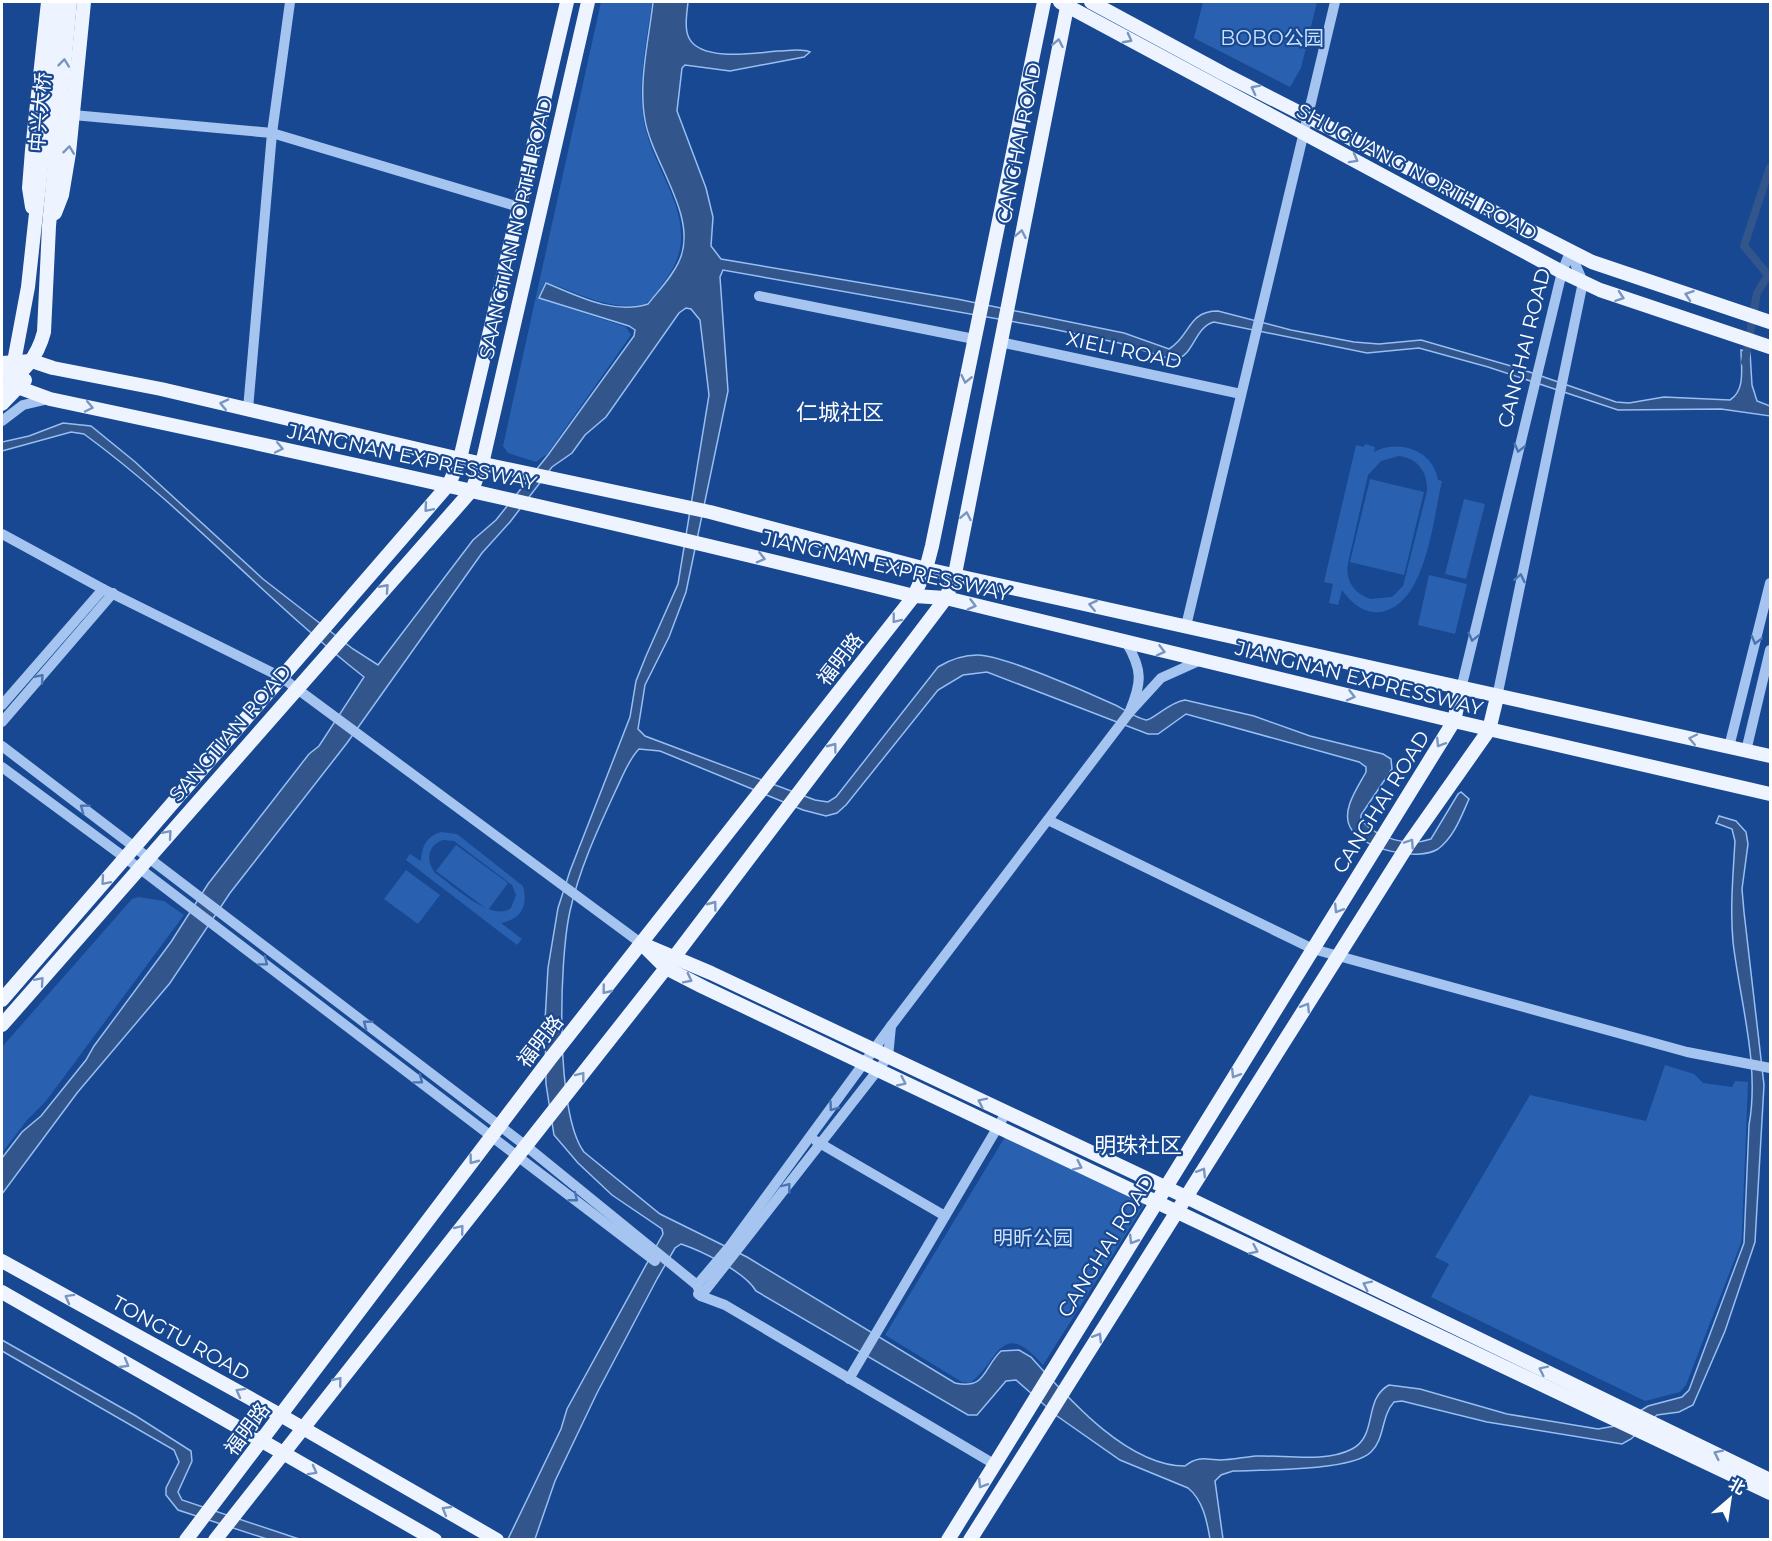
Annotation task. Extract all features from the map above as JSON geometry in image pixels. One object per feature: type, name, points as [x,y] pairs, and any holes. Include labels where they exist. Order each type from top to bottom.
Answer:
[{"type":"main road","points":[[2,388],[12,370],[40,347],[44,332],[42,225],[29,188],[48,2]]},
{"type":"main road","name":"中兴大桥","points":[[42,225],[59,2]]},
{"type":"main road","name":"中兴大桥","points":[[42,225],[70,2]]},
{"type":"main road","points":[[2,404],[12,370],[27,287],[42,225],[62,195],[73,115],[84,2]]},
{"type":"main road","name":"SAANGTIAN NORTH ROAD","points":[[460,459],[567,2]]},
{"type":"main road","name":"SAANGTIAN NORTH ROAD","points":[[482,464],[588,2]]},
{"type":"main road","name":"福明路","points":[[190,1535],[282,1416],[495,1130],[914,596],[926,569],[1044,2]]},
{"type":"main road","name":"SHUGUANG NORTH ROAD","points":[[1091,2],[1570,252],[1592,262],[1770,322]]},
{"type":"main road","name":"SHUGUANG NORTH ROAD","points":[[1064,3],[1562,272],[1583,282],[1770,347]]},
{"type":"main road","name":"CANGHAI ROAD","points":[[955,574],[1064,3]]},
{"type":"main road","name":"JIANGNAN EXPRESSWAY","points":[[12,370],[53,368],[248,409],[482,464],[710,512],[926,569],[1770,756]]},
{"type":"main road","name":"JIANGNAN EXPRESSWAY","points":[[12,370],[50,399],[448,484],[705,543],[914,596],[946,598],[1489,730],[1770,794]]},
{"type":"main road","name":"SANGTIAN ROAD","points":[[2,1000],[448,484],[460,459]]},
{"type":"main road","name":"SANGTIAN ROAD","points":[[2,1025],[472,490],[482,464]]},
{"type":"main road","points":[[215,1538],[666,968],[946,598],[955,574]]},
{"type":"main road","name":"CANGHAI ROAD","points":[[948,1539],[1454,721],[1461,689]]},
{"type":"main road","name":"CANGHAI ROAD","points":[[970,1539],[1408,844],[1489,730],[1497,697]]},
{"type":"main road","points":[[642,944],[674,956],[1166,1187],[1770,1480]]},
{"type":"main road","points":[[642,944],[666,968],[1176,1213],[1770,1493]]},
{"type":"main road","name":"TONGTU ROAD","points":[[2,1261],[302,1427],[496,1539]]},
{"type":"main road","points":[[2,1292],[261,1442],[435,1539]]},
{"type":"street","points":[[248,409],[272,133],[290,2]]},
{"type":"street","points":[[1186,626],[1335,2]]},
{"type":"street","points":[[73,115],[272,133],[519,207]]},
{"type":"street","name":"CANGHAI ROAD","points":[[1461,689],[1562,272],[1570,252]]},
{"type":"street","name":"CANGHAI ROAD","points":[[1497,697],[1583,282],[1570,252]]},
{"type":"street","points":[[759,296],[974,339]]},
{"type":"street","name":"XIELI ROAD","points":[[1000,342],[1241,394]]},
{"type":"street","points":[[2,421],[23,405],[50,399]]},
{"type":"street","points":[[2,534],[297,687],[642,944]]},
{"type":"street","points":[[1729,747],[1770,583]]},
{"type":"street","points":[[2,705],[108,591]]},
{"type":"street","points":[[2,722],[108,591]]},
{"type":"street","points":[[1126,642],[1139,669],[1138,691],[1129,713]]},
{"type":"street","points":[[1746,751],[1770,650]]},
{"type":"street","points":[[734,1248],[810,1137],[891,1026],[1129,713],[1161,678],[1201,660]]},
{"type":"street","points":[[2,746],[143,862],[189,905],[522,1150],[701,1296],[725,1305],[994,1464]]},
{"type":"street","points":[[2,767],[130,852]]},
{"type":"street","points":[[1048,820],[1313,950],[1687,1052],[1769,1068]]},
{"type":"street","points":[[143,862],[197,895],[225,916],[495,1130]]},
{"type":"street","points":[[701,1296],[713,1274],[821,1143],[888,1057],[891,1026]]},
{"type":"street","points":[[849,1379],[1006,1113]]},
{"type":"street","points":[[810,1137],[945,1216]]},
{"type":"street","points":[[669,1268],[697,1285],[701,1296]]},
{"type":"street","points":[[697,1285],[713,1274]]},
{"type":"green space","points":[[601,2],[652,2],[642,73],[643,116],[655,158],[679,217],[681,237],[677,258],[666,279],[645,304],[632,306],[606,303],[545,282],[538,298],[626,327],[631,335],[547,454],[536,462],[508,453],[503,446]]},
{"type":"green space","name":"BOBO公园","points":[[1203,2],[1317,2],[1301,68],[1290,87],[1194,38]]},
{"type":"green space","points":[[1365,444],[1375,447],[1374,452],[1394,447],[1414,450],[1429,461],[1438,480],[1442,481],[1431,538],[1417,578],[1408,594],[1396,606],[1380,612],[1363,609],[1353,603],[1342,590],[1338,605],[1329,603],[1333,584],[1324,582],[1356,445],[1364,447]],"holes":[[[1399,456],[1416,463],[1424,473],[1427,491],[1403,586],[1392,597],[1370,599],[1355,589],[1349,580],[1347,569],[1368,475],[1381,461]]]},
{"type":"green space","points":[[1370,479],[1424,492],[1404,575],[1350,562]]},
{"type":"green space","points":[[1464,499],[1485,504],[1466,579],[1445,574]]},
{"type":"green space","points":[[1429,575],[1467,584],[1455,634],[1418,625]]},
{"type":"green space","points":[[441,832],[457,834],[523,886],[525,900],[522,910],[519,915],[501,923],[522,939],[517,945],[406,860],[410,854],[421,861],[426,843]],"holes":[[[443,840],[454,841],[512,885],[516,895],[511,908],[493,911],[483,907],[435,873],[429,858],[431,849]]]},
{"type":"green space","points":[[456,845],[508,883],[488,910],[436,871]]},
{"type":"green space","points":[[406,870],[440,895],[418,924],[384,899]]},
{"type":"green space","points":[[138,897],[164,901],[184,915],[46,1101],[27,1120],[2,1153],[2,1047],[132,899]]},
{"type":"green space","points":[[1665,1065],[1694,1074],[1703,1083],[1732,1087],[1735,1081],[1748,1082],[1742,1232],[1741,1243],[1686,1385],[1680,1392],[1645,1401],[1431,1297],[1449,1264],[1435,1257],[1530,1095],[1646,1121]]},
{"type":"green space","name":"明昕公园","points":[[1005,1137],[1145,1204],[1043,1365],[1018,1344],[1009,1344],[1001,1348],[970,1383],[962,1382],[885,1335]]},
{"type":"shaded area","points":[[653,2],[688,2],[687,34],[695,46],[705,50],[730,54],[794,50],[810,52],[804,57],[730,71],[685,65],[682,68],[677,111],[706,188],[713,217],[711,246],[721,259],[957,299],[1124,333],[1169,349],[1182,338],[1200,315],[1218,311],[1291,330],[1354,342],[1379,344],[1421,340],[1518,368],[1616,402],[1629,403],[1664,397],[1730,400],[1735,396],[1741,384],[1741,350],[1750,352],[1752,385],[1757,401],[1770,406],[1770,416],[1721,409],[1618,410],[1488,367],[1419,348],[1367,353],[1214,322],[1202,330],[1186,354],[1174,360],[1119,343],[1043,327],[723,270],[720,277],[728,391],[686,592],[669,637],[645,685],[638,729],[645,736],[815,800],[828,802],[836,797],[938,667],[957,658],[978,655],[1006,661],[1045,675],[1146,720],[1173,704],[1185,700],[1254,716],[1310,736],[1383,754],[1391,759],[1392,769],[1361,815],[1361,820],[1376,832],[1394,840],[1413,842],[1431,839],[1458,794],[1461,792],[1469,799],[1453,833],[1438,849],[1429,853],[1417,854],[1391,851],[1366,842],[1350,827],[1349,806],[1366,772],[1366,767],[1359,762],[1186,714],[1158,734],[1148,734],[987,672],[963,675],[938,690],[846,805],[837,813],[826,816],[803,810],[660,751],[639,749],[626,769],[589,851],[578,881],[566,934],[562,999],[564,1072],[568,1105],[575,1133],[584,1152],[660,1214],[747,1257],[955,1383],[973,1383],[983,1376],[1001,1351],[1019,1350],[1031,1357],[1100,1427],[1142,1455],[1163,1463],[1185,1466],[1201,1459],[1224,1460],[1256,1456],[1318,1457],[1341,1453],[1360,1443],[1368,1427],[1376,1399],[1389,1385],[1420,1389],[1507,1414],[1598,1429],[1615,1426],[1648,1406],[1682,1397],[1689,1390],[1744,1243],[1752,1102],[1751,1057],[1732,930],[1735,841],[1732,829],[1716,823],[1719,816],[1736,821],[1746,832],[1748,844],[1742,889],[1764,1085],[1755,1242],[1725,1331],[1693,1405],[1679,1412],[1657,1415],[1631,1439],[1622,1444],[1487,1422],[1402,1401],[1394,1402],[1387,1414],[1379,1441],[1371,1452],[1361,1458],[1327,1466],[1233,1471],[1221,1475],[1215,1481],[1223,1539],[1210,1539],[1201,1505],[1188,1488],[1120,1460],[1057,1416],[1016,1380],[1006,1381],[977,1415],[968,1415],[756,1291],[743,1277],[722,1263],[681,1244],[675,1248],[657,1279],[597,1393],[555,1481],[535,1539],[508,1539],[561,1429],[567,1409],[663,1234],[662,1229],[612,1195],[578,1163],[554,1135],[546,1084],[545,1021],[548,968],[558,908],[570,871],[630,717],[636,681],[678,584],[709,395],[700,320],[691,309],[686,308],[679,313],[606,417],[585,435],[572,453],[552,467],[510,522],[482,553],[347,743],[230,893],[170,983],[77,1093],[2,1194],[2,1158],[22,1132],[41,1116],[86,1060],[171,942],[208,884],[309,754],[319,746],[364,677],[293,617],[156,492],[84,434],[71,432],[2,451],[2,442],[29,436],[63,423],[91,426],[134,461],[263,579],[353,649],[378,665],[473,540],[496,520],[548,455],[634,336],[635,330],[629,326],[539,298],[546,283],[609,306],[635,307],[648,304],[670,277],[680,259],[684,242],[679,207],[649,136],[643,106],[643,76]]},
{"type":"shaded area","points":[[2,1340],[136,1416],[191,1451],[192,1461],[178,1492],[182,1500],[299,1539],[267,1539],[178,1510],[166,1495],[166,1488],[179,1462],[174,1450],[2,1351]]},
{"type":"waterway","points":[[1745,362],[1757,293],[1768,275],[1744,246],[1770,167]]},
{"type":"district","name":"仁城社区","points":[[840,412]]},
{"type":"district","name":"明珠社区","points":[[1138,1145]]}]
